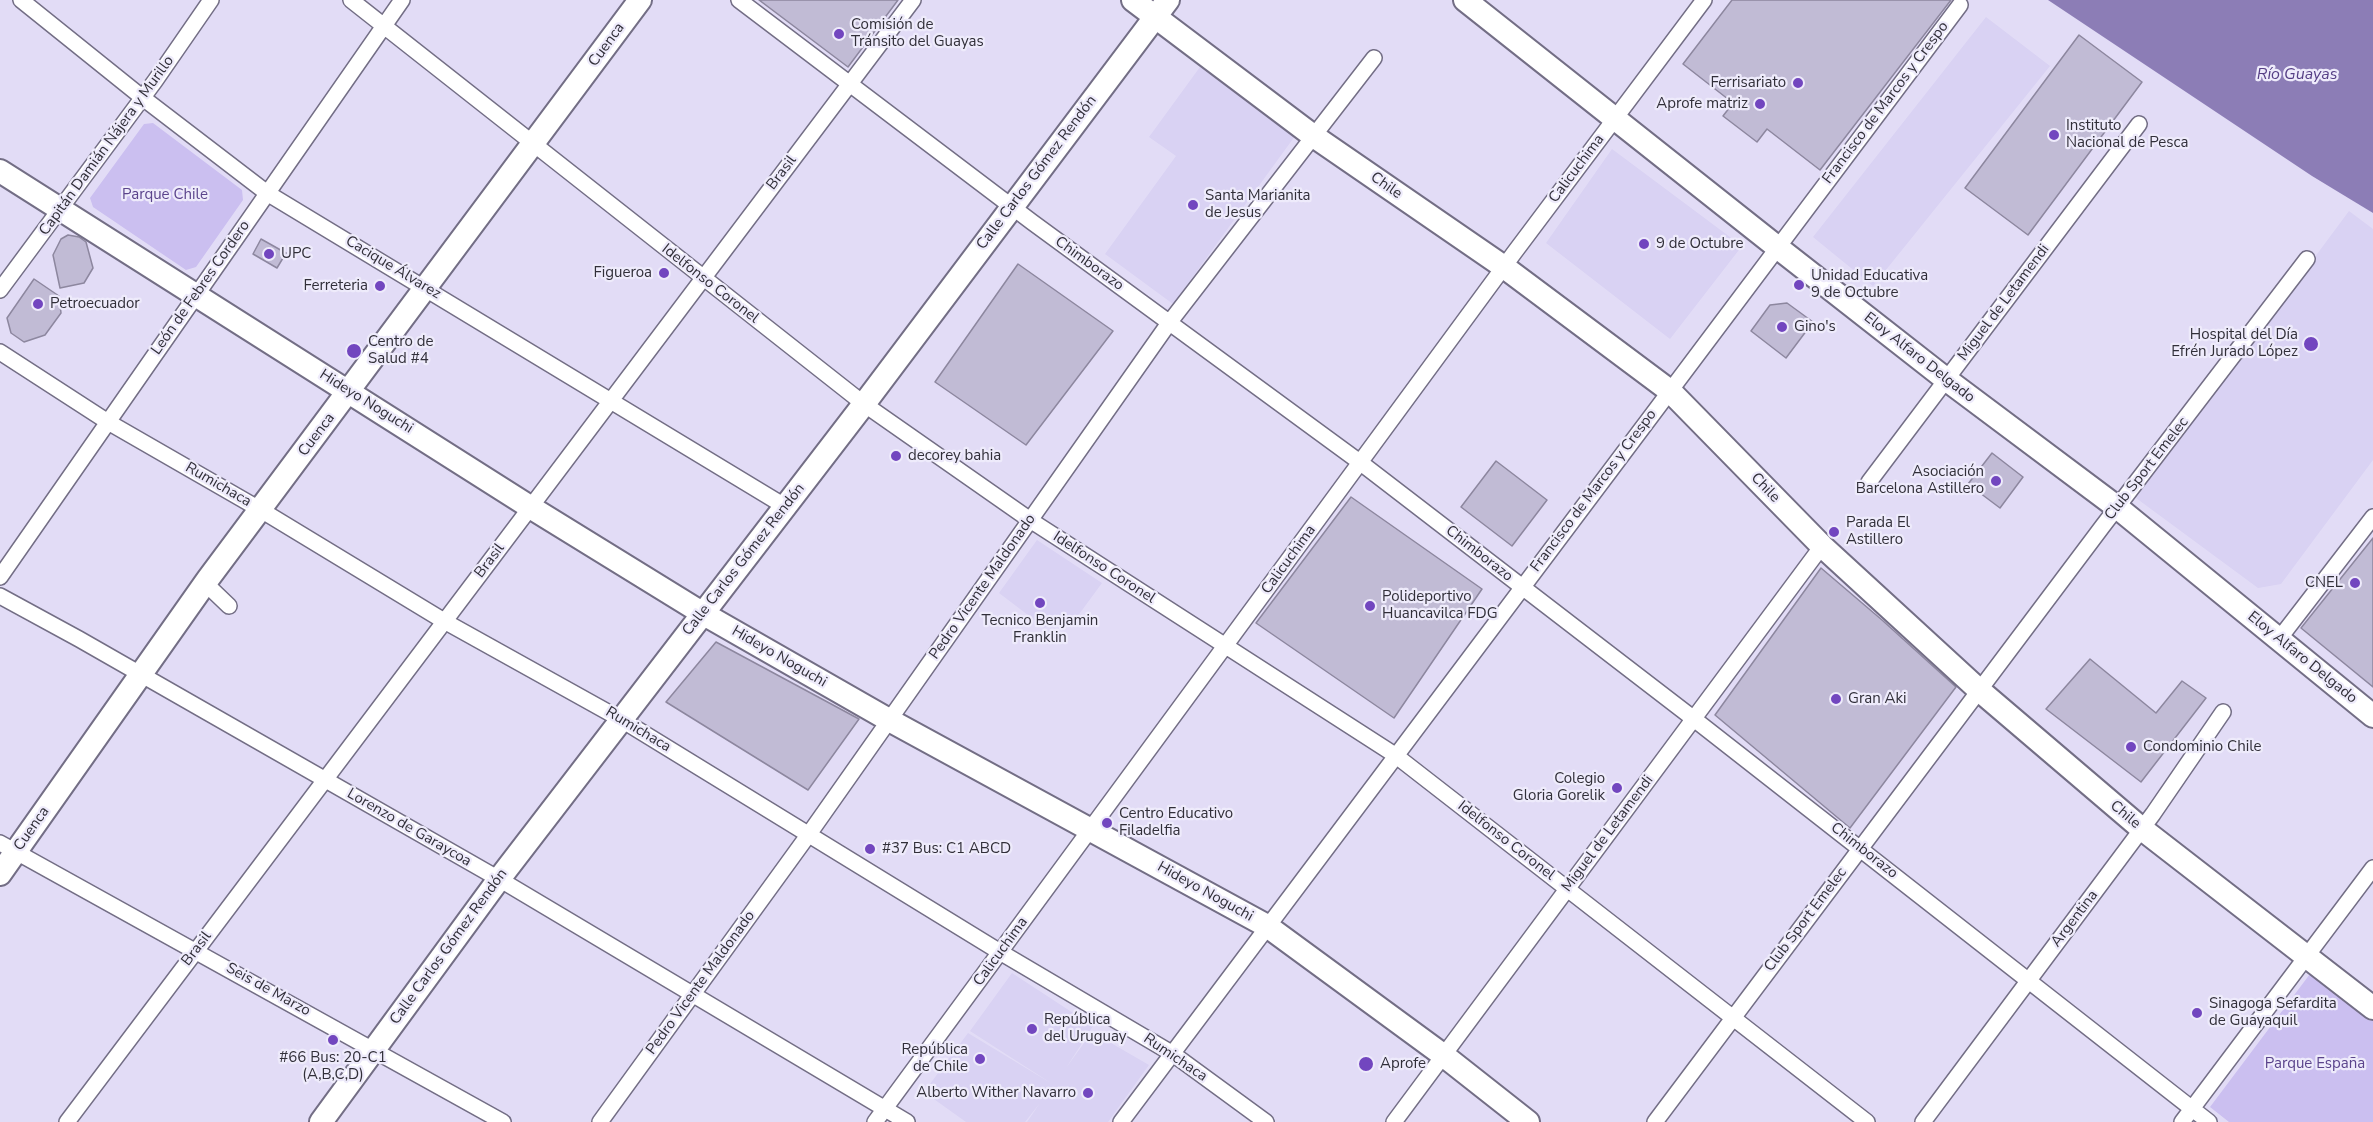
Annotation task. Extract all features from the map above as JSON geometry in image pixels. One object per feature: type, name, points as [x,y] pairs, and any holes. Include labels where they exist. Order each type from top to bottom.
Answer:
[{"type":"main road","name":"Cuenca","points":[[0,874],[8,848],[142,675],[205,583],[350,392],[640,0]]},
{"type":"main road","name":"Chile","points":[[1133,0],[1161,8],[1312,135],[1504,267],[1670,391],[1822,546],[1983,685],[2142,829],[2373,1008]]},
{"type":"main road","name":"Eloy Alfaro Delgado","points":[[1465,0],[1777,248],[1947,380],[2118,508],[2373,716]]},
{"type":"main road","name":"Calle Carlos Gómez Rendón","points":[[321,1122],[499,879],[786,507],[1161,8]]},
{"type":"main road","name":"Hideyo Noguchi","points":[[0,171],[530,507],[702,613],[889,720],[1267,926],[1443,1055],[1528,1122]]},
{"type":"street","name":"Cacique Álvarez","points":[[21,0],[267,193],[786,507]]},
{"type":"street","name":"Capitán Damián Nájera y Murillo","points":[[0,290],[143,98],[211,0]]},
{"type":"street","name":"Idelfonso Coronel","points":[[351,0],[864,404],[1030,520],[1395,755],[1868,1122]]},
{"type":"street","name":"León de Febres Cordero","points":[[0,577],[402,0]]},
{"type":"street","name":"Chimborazo","points":[[739,0],[1169,323],[1361,463],[1860,848],[2209,1122]]},
{"type":"street","name":"Brasil","points":[[67,1122],[913,0]]},
{"type":"street","name":"Calicuchima","points":[[875,1122],[1504,267],[1704,0]]},
{"type":"street","name":"Francisco de Marcos y Crespo","points":[[1120,1122],[1960,5]]},
{"type":"street","name":"Pedro Vicente Maldonado","points":[[600,1122],[809,834],[1169,323],[1312,135],[1374,58]]},
{"type":"street","name":"Miguel de Letamendi","points":[[1869,482],[2139,124]]},
{"type":"street","name":"Club Sport Emelec","points":[[1655,1122],[1983,685],[2307,260]]},
{"type":"street","name":"Rumichaca","points":[[0,352],[108,422],[261,510],[444,621],[622,720],[1000,952],[1173,1054],[1266,1122]]},
{"type":"street","points":[[2279,639],[2373,517]]},
{"type":"street","name":"Miguel de Letamendi","points":[[1394,1122],[1822,546]]},
{"type":"street","points":[[205,583],[229,606]]},
{"type":"street","name":"Lorenzo de Garaycoa","points":[[0,596],[499,879],[907,1122]]},
{"type":"street","name":"Argentina","points":[[1923,1122],[2142,829],[2223,712]]},
{"type":"street","name":"Seis de Marzo","points":[[8,848],[197,950],[503,1122]]},
{"type":"street","points":[[2182,1122],[2373,868]]},
{"type":"shaded area","points":[[1986,17],[2050,66],[1873,286],[1813,237]]},
{"type":"shaded area","name":"Santa Marianita de Jesus","points":[[1200,67],[1295,136],[1173,304],[1105,254],[1176,156],[1149,137]]},
{"type":"shaded area","name":"9 de Octubre","points":[[1612,149],[1742,246],[1670,339],[1546,243]]},
{"type":"shaded area","name":"Hospital del Día Efrén Jurado López","points":[[2349,211],[2373,229],[2373,460],[2281,584],[2258,588],[2136,498]]},
{"type":"shaded area","points":[[1037,540],[1102,583],[1069,628],[1054,618],[1045,628],[999,593]]},
{"type":"shaded area","points":[[1012,973],[1093,1026],[1066,1068],[1092,1032],[1149,1065],[1108,1122],[1027,1122],[1040,1103],[1025,1122],[966,1122],[924,1092],[968,1033],[1054,1085],[970,1031]]},
{"type":"green space","name":"Parque Chile","points":[[153,123],[242,190],[243,200],[196,267],[186,270],[93,207],[90,198],[144,124]]},
{"type":"green space","name":"Parque España","points":[[2316,966],[2373,1015],[2373,1122],[2229,1122],[2210,1107]]},
{"type":"water","name":"Río Guayas","points":[[2048,0],[2373,0],[2373,213],[2312,176]]},
{"type":"building","name":"Comisión de Tránsito del Guayas","points":[[759,0],[898,0],[848,67]]},
{"type":"building","name":"Ferrisariato","points":[[1732,0],[1951,0],[1820,170],[1767,129],[1757,142],[1723,116],[1733,103],[1683,64]]},
{"type":"building","name":"Instituto Nacional de Pesca","points":[[2079,35],[2142,82],[2028,235],[1965,188]]},
{"type":"building","name":"Petroecuador","points":[[68,235],[79,237],[86,242],[93,268],[84,283],[60,288],[53,255],[61,239]]},
{"type":"building","name":"UPC","points":[[261,239],[286,253],[277,268],[253,254]]},
{"type":"building","points":[[1018,264],[1113,331],[1026,445],[935,382]]},
{"type":"building","name":"Petroecuador","points":[[34,279],[59,296],[61,313],[45,335],[24,342],[11,333],[7,318]]},
{"type":"building","name":"Gino's","points":[[1787,303],[1813,322],[1786,358],[1751,331],[1770,305]]},
{"type":"building","name":"Asociación Barcelona Astillero","points":[[1992,453],[2023,477],[2000,508],[1968,484]]},
{"type":"building","points":[[1496,461],[1547,500],[1512,546],[1461,507]]},
{"type":"building","name":"Polideportivo Huancavilca FDG","points":[[1351,497],[1482,589],[1394,718],[1256,623]]},
{"type":"building","name":"CNEL","points":[[2373,538],[2373,687],[2301,628]]},
{"type":"building","name":"Gran Aki","points":[[1821,568],[1956,687],[1850,828],[1715,715]]},
{"type":"building","points":[[716,642],[859,719],[808,790],[666,702]]},
{"type":"building","name":"Condominio Chile","points":[[2090,659],[2156,713],[2182,681],[2206,698],[2141,782],[2046,709]]},
{"type":"place","name":"Comisión de Tránsito del Guayas","points":[[839,34]]},
{"type":"place","name":"Ferrisariato","points":[[1798,83]]},
{"type":"place","name":"Aprofe matriz","points":[[1760,104]]},
{"type":"place","name":"Instituto Nacional de Pesca","points":[[2054,135]]},
{"type":"place","name":"Santa Marianita de Jesus","points":[[1193,205]]},
{"type":"place","name":"9 de Octubre","points":[[1644,244]]},
{"type":"place","name":"UPC","points":[[269,254]]},
{"type":"place","name":"Figueroa","points":[[664,273]]},
{"type":"place","name":"Unidad Educativa 9 de Octubre","points":[[1799,285]]},
{"type":"place","name":"Ferreteria","points":[[380,286]]},
{"type":"place","name":"Petroecuador","points":[[38,304]]},
{"type":"place","name":"Gino's","points":[[1782,327]]},
{"type":"place","name":"Hospital del Día Efrén Jurado López","points":[[2311,344]]},
{"type":"place","name":"Centro de Salud #4","points":[[354,351]]},
{"type":"place","name":"decorey bahia","points":[[896,456]]},
{"type":"place","name":"Asociación Barcelona Astillero","points":[[1996,481]]},
{"type":"place","name":"Parada El Astillero","points":[[1834,532]]},
{"type":"place","name":"CNEL","points":[[2355,583]]},
{"type":"place","name":"Tecnico Benjamin Franklin","points":[[1040,603]]},
{"type":"place","name":"Polideportivo Huancavilca FDG","points":[[1370,606]]},
{"type":"place","name":"Gran Aki","points":[[1836,699]]},
{"type":"place","name":"Condominio Chile","points":[[2131,747]]},
{"type":"place","name":"Colegio Gloria Gorelik","points":[[1617,788]]},
{"type":"place","name":"Centro Educativo Filadelfia","points":[[1107,823]]},
{"type":"place","name":"#37 Bus: C1 ABCD","points":[[870,849]]},
{"type":"place","name":"Sinagoga Sefardita de Guayaquil","points":[[2197,1013]]},
{"type":"place","name":"República del Uruguay","points":[[1032,1029]]},
{"type":"place","name":"#66 Bus: 20-C1 (A,B,C,D)","points":[[333,1040]]},
{"type":"place","name":"República de Chile","points":[[980,1059]]},
{"type":"place","name":"Aprofe","points":[[1366,1064]]},
{"type":"place","name":"Alberto Wither Navarro","points":[[1088,1093]]}]
